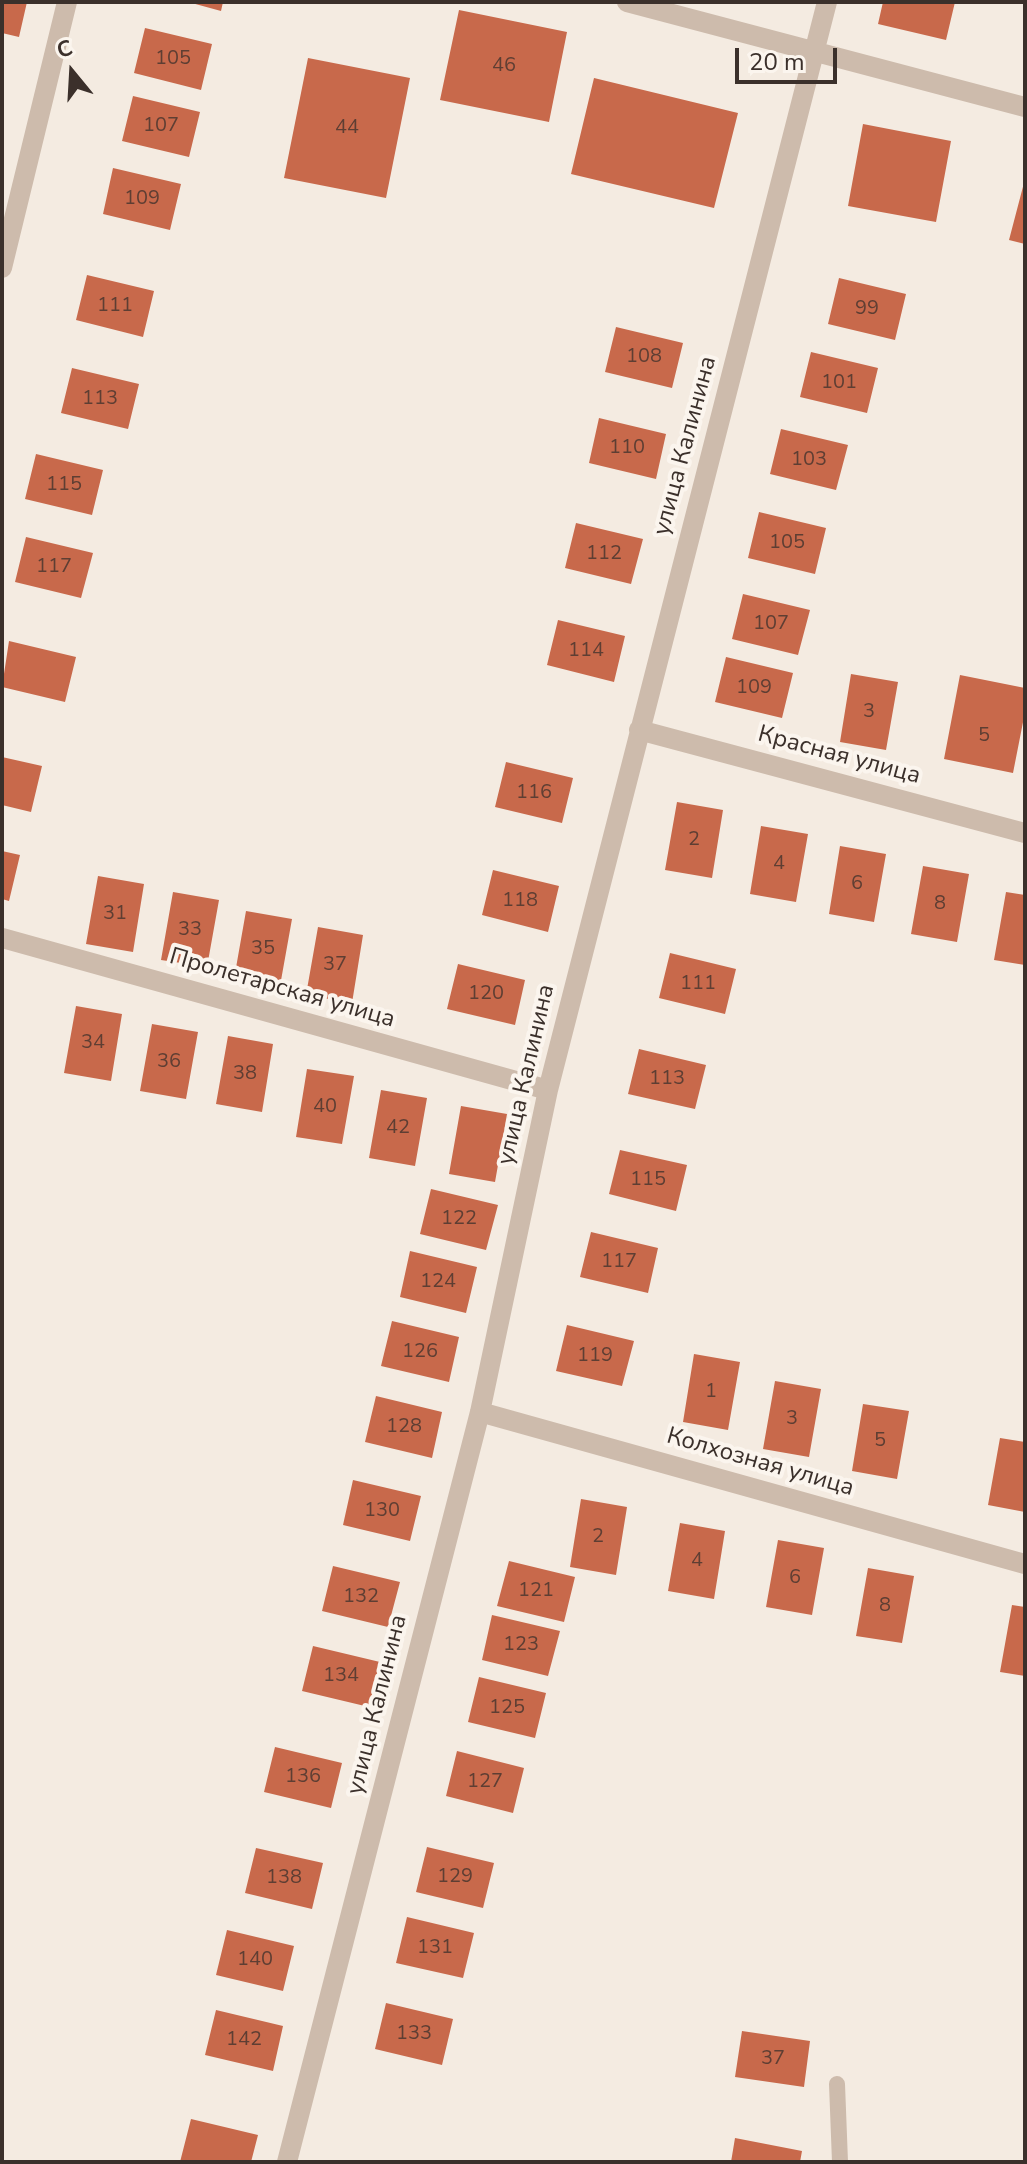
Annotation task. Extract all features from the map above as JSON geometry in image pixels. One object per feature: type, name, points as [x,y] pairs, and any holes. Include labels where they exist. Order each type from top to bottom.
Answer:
[{"type":"street","points":[[2,268],[67,2]]},
{"type":"street","points":[[627,2],[1025,107]]},
{"type":"street","name":"улица Калинина","points":[[287,2162],[480,1412],[548,1090],[827,2]]},
{"type":"street","name":"Красная улица","points":[[639,730],[1025,833]]},
{"type":"street","name":"Пролетарская улица","points":[[2,938],[548,1090]]},
{"type":"street","name":"Колхозная улица","points":[[480,1412],[1025,1564]]},
{"type":"lane","points":[[837,2084],[840,2162]]},
{"type":"building","points":[[2,2],[27,2],[19,37],[2,33]]},
{"type":"building","points":[[188,2],[223,2],[221,11]]},
{"type":"building","points":[[883,2],[955,2],[946,40],[878,24]]},
{"type":"building","points":[[459,10],[567,32],[549,122],[440,100]]},
{"type":"building","points":[[145,28],[212,44],[201,90],[134,73]]},
{"type":"building","points":[[308,58],[410,78],[386,198],[284,178]]},
{"type":"building","points":[[594,78],[738,113],[714,208],[571,174]]},
{"type":"building","points":[[133,96],[200,112],[189,157],[122,141]]},
{"type":"building","points":[[863,124],[951,141],[936,222],[848,206]]},
{"type":"building","points":[[113,168],[181,184],[170,230],[103,214]]},
{"type":"building","points":[[1025,179],[1025,244],[1009,240]]},
{"type":"building","points":[[87,275],[154,291],[143,337],[76,320]]},
{"type":"building","points":[[839,278],[906,294],[895,340],[828,324]]},
{"type":"building","points":[[616,327],[683,343],[672,388],[605,372]]},
{"type":"building","points":[[811,352],[878,368],[867,413],[800,397]]},
{"type":"building","points":[[72,368],[139,384],[128,429],[61,413]]},
{"type":"building","points":[[599,418],[666,434],[656,479],[589,463]]},
{"type":"building","points":[[781,429],[848,445],[836,490],[770,474]]},
{"type":"building","points":[[36,454],[103,470],[92,515],[25,499]]},
{"type":"building","points":[[759,512],[826,528],[815,574],[748,558]]},
{"type":"building","points":[[576,523],[643,539],[631,584],[565,568]]},
{"type":"building","points":[[26,537],[93,553],[81,598],[15,582]]},
{"type":"building","points":[[743,594],[810,610],[798,655],[732,639]]},
{"type":"building","points":[[558,620],[625,636],[614,682],[547,665]]},
{"type":"building","points":[[9,641],[76,657],[65,702],[2,687]]},
{"type":"building","points":[[726,657],[793,673],[782,718],[715,702]]},
{"type":"building","points":[[851,674],[898,682],[886,750],[840,742]]},
{"type":"building","points":[[960,675],[1025,688],[1025,712],[1013,773],[944,759]]},
{"type":"building","points":[[2,757],[42,766],[31,812],[2,805]]},
{"type":"building","points":[[506,762],[573,778],[562,823],[495,807]]},
{"type":"building","points":[[677,802],[723,810],[712,878],[665,870]]},
{"type":"building","points":[[761,826],[808,834],[796,902],[750,894]]},
{"type":"building","points":[[840,846],[886,854],[874,922],[829,914]]},
{"type":"building","points":[[2,851],[20,855],[9,901],[2,899]]},
{"type":"building","points":[[923,866],[969,874],[957,942],[911,934]]},
{"type":"building","points":[[493,870],[559,886],[548,932],[482,915]]},
{"type":"building","points":[[98,876],[144,884],[133,952],[86,944]]},
{"type":"building","points":[[173,892],[219,900],[207,967],[161,960]]},
{"type":"building","points":[[1006,892],[1025,895],[1025,965],[994,960]]},
{"type":"building","points":[[246,911],[292,919],[280,986],[234,979]]},
{"type":"building","points":[[318,927],[363,935],[352,1003],[306,995]]},
{"type":"building","points":[[670,953],[736,969],[725,1014],[659,998]]},
{"type":"building","points":[[458,964],[525,980],[515,1025],[447,1009]]},
{"type":"building","points":[[76,1006],[122,1014],[111,1081],[64,1073]]},
{"type":"building","points":[[152,1024],[198,1032],[186,1099],[140,1091]]},
{"type":"building","points":[[228,1036],[273,1044],[262,1112],[216,1104]]},
{"type":"building","points":[[639,1049],[706,1065],[695,1109],[628,1094]]},
{"type":"building","points":[[307,1069],[354,1076],[342,1144],[296,1137]]},
{"type":"building","points":[[381,1090],[427,1098],[415,1166],[369,1158]]},
{"type":"building","points":[[461,1106],[507,1114],[495,1182],[449,1174]]},
{"type":"building","points":[[620,1150],[687,1165],[676,1211],[609,1194]]},
{"type":"building","points":[[431,1189],[498,1205],[486,1250],[420,1234]]},
{"type":"building","points":[[591,1232],[658,1248],[648,1293],[580,1277]]},
{"type":"building","points":[[410,1251],[477,1267],[466,1313],[400,1297]]},
{"type":"building","points":[[392,1321],[459,1337],[449,1382],[381,1366]]},
{"type":"building","points":[[567,1325],[634,1341],[622,1386],[556,1371]]},
{"type":"building","points":[[694,1354],[740,1362],[728,1430],[683,1422]]},
{"type":"building","points":[[775,1381],[821,1389],[809,1457],[763,1449]]},
{"type":"building","points":[[376,1396],[442,1412],[432,1458],[365,1442]]},
{"type":"building","points":[[863,1404],[909,1411],[897,1479],[852,1471]]},
{"type":"building","points":[[1000,1438],[1025,1442],[1025,1512],[988,1505]]},
{"type":"building","points":[[353,1480],[421,1496],[410,1541],[343,1525]]},
{"type":"building","points":[[581,1499],[627,1507],[616,1575],[570,1567]]},
{"type":"building","points":[[680,1523],[725,1531],[714,1599],[668,1591]]},
{"type":"building","points":[[778,1540],[824,1548],[812,1615],[766,1607]]},
{"type":"building","points":[[509,1561],[575,1577],[564,1622],[497,1606]]},
{"type":"building","points":[[333,1566],[400,1582],[388,1627],[322,1611]]},
{"type":"building","points":[[868,1568],[914,1576],[902,1643],[856,1636]]},
{"type":"building","points":[[1012,1605],[1025,1607],[1025,1676],[1000,1672]]},
{"type":"building","points":[[492,1615],[560,1631],[548,1676],[482,1660]]},
{"type":"building","points":[[313,1646],[380,1662],[369,1707],[302,1691]]},
{"type":"building","points":[[479,1677],[546,1693],[535,1738],[468,1722]]},
{"type":"building","points":[[275,1747],[342,1763],[331,1808],[264,1792]]},
{"type":"building","points":[[457,1751],[524,1768],[513,1813],[446,1796]]},
{"type":"building","points":[[427,1847],[494,1863],[483,1908],[416,1892]]},
{"type":"building","points":[[256,1848],[323,1863],[312,1909],[245,1893]]},
{"type":"building","points":[[407,1917],[474,1933],[463,1978],[396,1963]]},
{"type":"building","points":[[227,1930],[294,1946],[283,1991],[216,1975]]},
{"type":"building","points":[[386,2003],[453,2019],[442,2065],[375,2049]]},
{"type":"building","points":[[216,2010],[283,2026],[273,2071],[205,2055]]},
{"type":"building","points":[[742,2031],[810,2041],[804,2087],[735,2077]]},
{"type":"building","points":[[191,2119],[258,2135],[251,2162],[180,2162]]},
{"type":"building","points":[[735,2138],[802,2151],[800,2162],[731,2162]]}]
